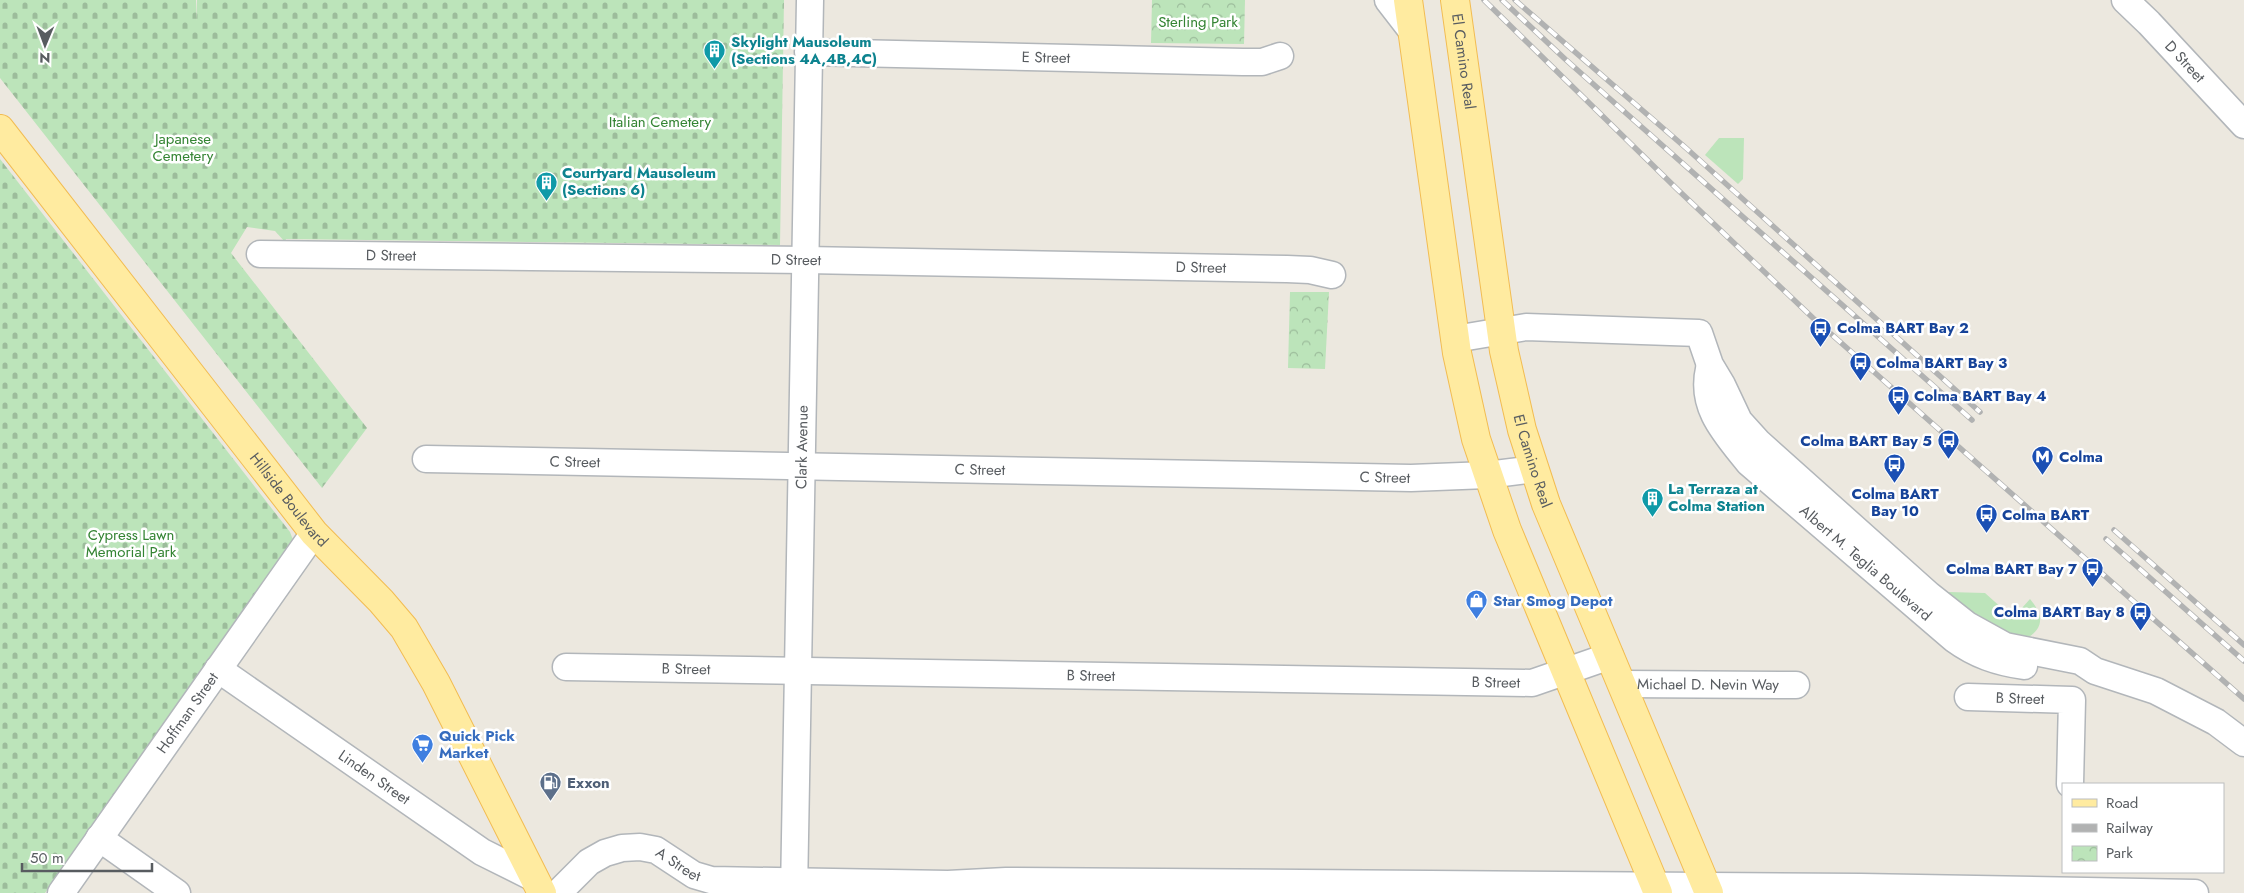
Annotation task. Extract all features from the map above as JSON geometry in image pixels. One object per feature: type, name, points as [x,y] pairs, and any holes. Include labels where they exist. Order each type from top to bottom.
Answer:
[{"type":"main road","points":[[1408,0],[1455,339],[1471,420],[1487,475],[1507,530],[1657,889]]},
{"type":"main road","name":"El Camino Real","points":[[1455,0],[1501,330],[1512,393],[1534,469],[1707,889]]},
{"type":"main road","name":"Hillside Boulevard","points":[[0,128],[314,533],[381,601],[404,628],[436,683],[538,886]]},
{"type":"street","name":"Clark Avenue","points":[[794,887],[810,0]]},
{"type":"street","points":[[1388,0],[1412,31]]},
{"type":"street","name":"D Street","points":[[2125,0],[2149,23],[2244,126]]},
{"type":"street","name":"E Street","points":[[808,52],[1243,62],[1262,62],[1280,56]]},
{"type":"street","name":"D Street","points":[[260,254],[806,260],[1287,269],[1332,274]]},
{"type":"street","name":"Albert M. Teglia Boulevard","points":[[1455,339],[1526,327],[1699,334],[1710,366],[1706,383],[1712,412],[1722,429],[1749,463],[1954,639],[1969,650],[2004,662],[2072,673],[2095,671],[2130,681],[2170,698],[2216,722],[2244,743]]},
{"type":"street","name":"C Street","points":[[426,458],[1394,478],[1487,475],[1534,469]]},
{"type":"street","name":"Hoffman Street","points":[[61,893],[314,533]]},
{"type":"street","name":"B Street","points":[[566,667],[1532,684],[1610,656]]},
{"type":"street","name":"Linden Street","points":[[218,669],[482,852],[538,886]]},
{"type":"street","name":"Michael D. Nevin Way","points":[[1622,684],[1796,685]]},
{"type":"street","name":"B Street","points":[[1968,696],[2072,700],[2070,783]]},
{"type":"street","points":[[99,838],[177,893]]},
{"type":"street","name":"A Street","points":[[558,893],[589,862],[605,853],[622,848],[640,847],[656,850],[694,875],[711,880],[794,887],[1006,881],[1092,888],[1707,889],[2067,880],[2124,892],[2195,893]]},
{"type":"green space","name":"Italian Cemetery","points":[[0,0],[196,0],[196,21],[197,0],[784,0],[780,245],[286,239],[285,242],[275,231],[247,227],[231,253],[367,428],[322,488],[0,78]]},
{"type":"green space","name":"Sterling Park","points":[[1152,0],[1245,0],[1244,44],[1151,43]]},
{"type":"green space","points":[[1719,138],[1744,138],[1743,179],[1738,184],[1705,155]]},
{"type":"green space","name":"Cypress Lawn Memorial Park","points":[[0,159],[290,532],[293,540],[290,548],[45,893],[0,893]]},
{"type":"green space","points":[[1290,292],[1329,292],[1325,369],[1288,368]]},
{"type":"green space","points":[[1948,592],[1985,593],[2013,618],[2030,599],[2038,612],[2040,623],[2035,632],[2022,641],[1944,599]]},
{"type":"railway","points":[[1484,0],[1677,189],[1813,318],[2244,699]]},
{"type":"railway","points":[[1502,0],[1565,59],[1972,420]]},
{"type":"railway","points":[[1515,0],[1686,148],[1980,412]]},
{"type":"railway","points":[[2114,530],[2244,645]]},
{"type":"railway","points":[[2106,539],[2244,661]]},
{"type":"place","name":"Skylight Mausoleum (Sections 4A,4B,4C)","points":[[715,70]]},
{"type":"place","name":"Courtyard Mausoleum (Sections 6)","points":[[546,201]]},
{"type":"place","name":"Colma BART Bay 2","points":[[1821,347]]},
{"type":"place","name":"Colma BART Bay 3","points":[[1860,382]]},
{"type":"place","name":"Colma BART Bay 4","points":[[1898,415]]},
{"type":"place","name":"Colma BART Bay 5","points":[[1948,460]]},
{"type":"place","name":"Colma","points":[[2043,476]]},
{"type":"place","name":"Colma BART Bay 10","points":[[1895,484]]},
{"type":"place","name":"La Terraza at Colma Station","points":[[1652,517]]},
{"type":"place","name":"Colma BART","points":[[1986,534]]},
{"type":"place","name":"Colma BART Bay 7","points":[[2093,588]]},
{"type":"place","name":"Star Smog Depot","points":[[1477,620]]},
{"type":"place","name":"Colma BART Bay 8","points":[[2141,631]]},
{"type":"place","name":"Quick Pick Market","points":[[423,764]]},
{"type":"place","name":"Exxon","points":[[551,802]]},
{"type":"park label","name":"Japanese Cemetery","points":[[183,148]]}]
